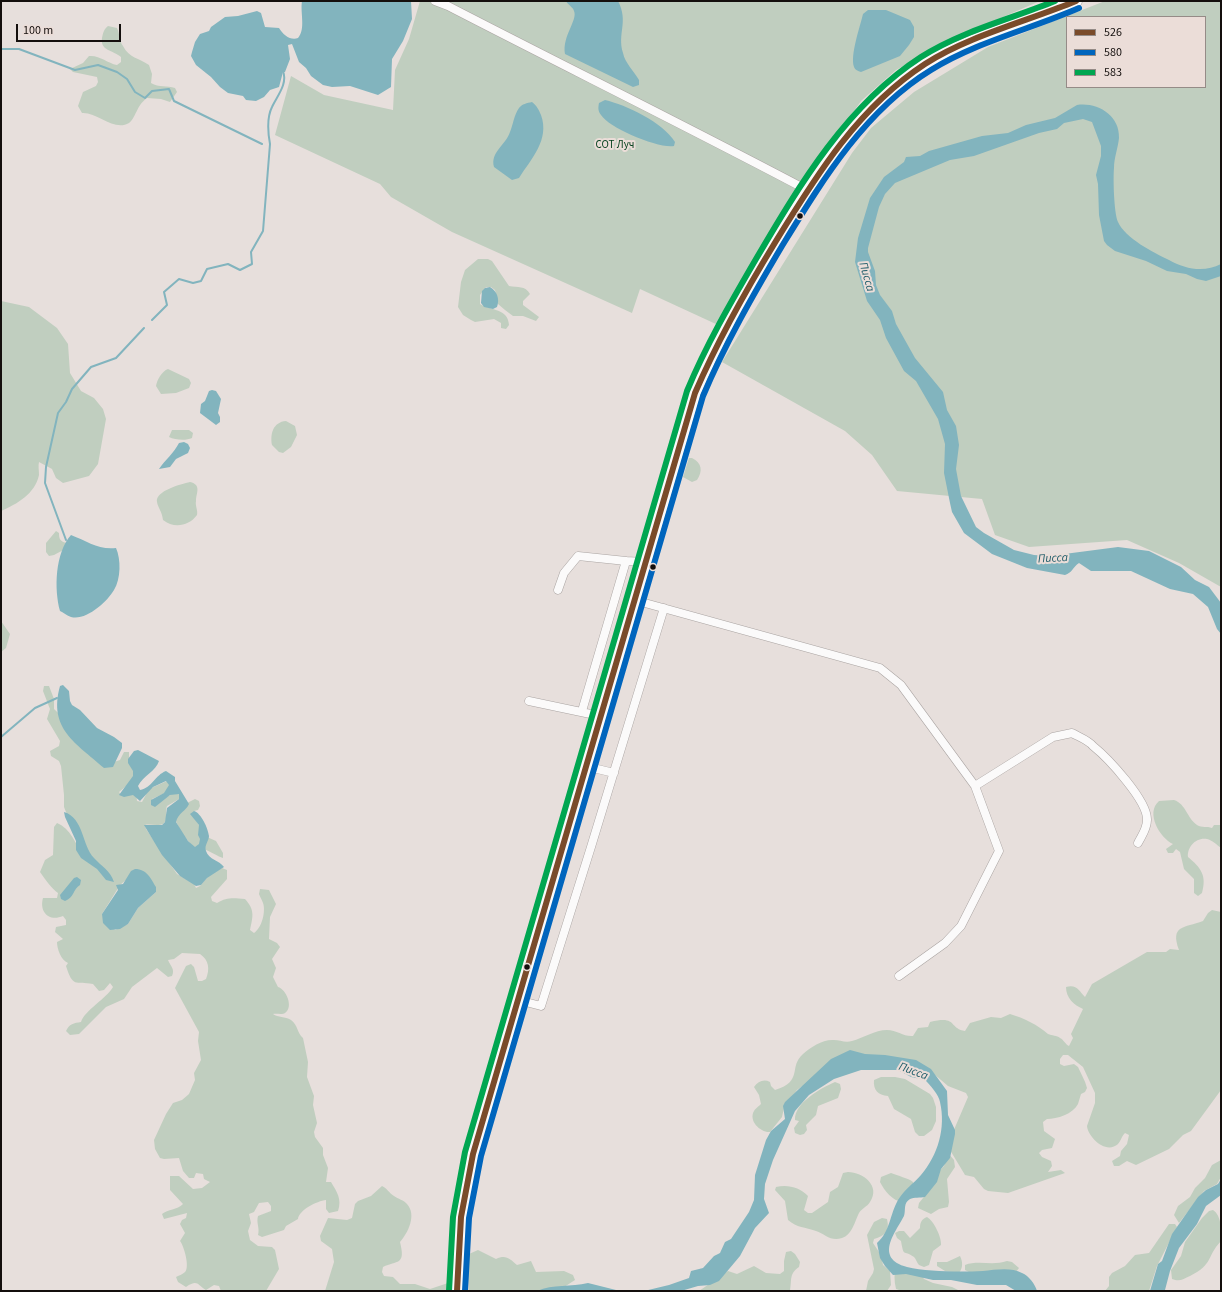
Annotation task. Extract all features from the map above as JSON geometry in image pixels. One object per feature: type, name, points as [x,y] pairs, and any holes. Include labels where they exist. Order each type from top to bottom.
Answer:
[{"type":"main road","points":[[457,1291],[461,1217],[468,1175],[585,766],[695,393],[703,373],[761,266],[808,190],[858,121],[907,75],[949,50],[1076,1]]},
{"type":"street","points":[[435,1],[448,6],[596,83],[693,129],[808,190]]},
{"type":"street","points":[[558,590],[564,573],[578,556],[645,562]]},
{"type":"street","points":[[582,711],[626,561]]},
{"type":"street","points":[[634,600],[880,668],[902,685],[975,786],[999,852],[961,926],[945,943],[899,976]]},
{"type":"street","points":[[518,1000],[541,1006],[664,608]]},
{"type":"street","points":[[529,701],[600,716]]},
{"type":"street","points":[[975,786],[1053,737],[1072,733],[1092,744],[1118,770],[1142,804],[1147,818],[1146,829],[1138,843]]},
{"type":"street","points":[[585,766],[614,773]]},
{"type":"green space","name":"СОТ Луч","points":[[420,1],[1040,1],[952,39],[896,70],[861,101],[806,181],[718,325],[640,289],[632,313],[452,232],[391,197],[380,184],[275,135],[291,76],[324,95],[393,110],[395,70],[409,39]]},
{"type":"green space","points":[[1105,1],[1221,1],[1221,587],[1179,563],[1127,540],[1029,547],[995,535],[982,499],[897,491],[872,455],[845,431],[722,362],[852,153],[871,128],[914,92],[988,47],[1066,16],[1066,88],[1206,88],[1206,16],[1067,16]]},
{"type":"green space","points":[[108,26],[117,28],[122,44],[128,53],[149,65],[152,74],[151,83],[175,88],[177,92],[170,102],[161,99],[147,98],[143,101],[131,121],[123,125],[112,124],[94,115],[82,113],[78,106],[83,92],[96,86],[98,82],[97,77],[73,72],[70,69],[83,63],[89,56],[97,57],[117,65],[121,62],[121,57],[105,48],[103,45],[103,34]]},
{"type":"green space","points":[[478,259],[488,259],[492,261],[509,286],[521,287],[528,291],[530,294],[523,301],[523,305],[539,317],[536,321],[523,316],[513,316],[505,310],[498,304],[495,290],[491,287],[486,287],[480,295],[480,304],[506,316],[509,325],[506,329],[501,328],[501,323],[494,319],[475,322],[463,315],[458,307],[461,282],[465,270]]},
{"type":"green space","points":[[1,301],[29,307],[57,328],[68,344],[70,373],[81,391],[94,398],[103,409],[106,419],[98,464],[89,476],[63,483],[56,478],[52,469],[39,462],[39,475],[34,488],[19,502],[1,511]]},
{"type":"green space","points":[[168,369],[189,379],[191,383],[189,388],[176,393],[161,394],[156,386],[162,374]]},
{"type":"green space","points":[[286,421],[295,426],[297,435],[291,447],[283,453],[279,452],[272,445],[272,433],[275,426]]},
{"type":"green space","points":[[172,430],[189,430],[193,433],[192,438],[184,440],[171,438],[169,437]]},
{"type":"green space","points":[[689,458],[692,458],[698,462],[701,470],[697,480],[692,482],[683,477]]},
{"type":"green space","points":[[190,482],[196,485],[198,490],[196,503],[197,515],[186,524],[172,525],[167,523],[163,520],[157,498],[164,491]]},
{"type":"green space","points":[[56,531],[59,533],[60,540],[66,543],[67,548],[49,556],[46,552],[46,543]]},
{"type":"green space","points":[[1,621],[10,634],[6,648],[1,652]]},
{"type":"green space","points":[[44,686],[49,686],[54,699],[54,709],[111,763],[120,760],[124,752],[129,752],[129,758],[135,775],[130,783],[119,792],[122,796],[136,792],[137,801],[142,802],[149,789],[167,781],[170,785],[165,793],[152,799],[152,804],[176,792],[180,795],[179,799],[167,806],[166,819],[163,824],[145,825],[146,829],[177,874],[194,884],[196,888],[200,886],[209,875],[222,868],[227,870],[227,879],[211,897],[212,901],[217,903],[230,898],[245,899],[252,910],[250,930],[254,933],[257,931],[264,915],[264,906],[259,894],[260,889],[269,890],[276,904],[270,917],[269,939],[277,943],[280,947],[272,959],[276,968],[273,977],[278,987],[284,991],[288,998],[289,1007],[285,1013],[273,1014],[291,1020],[303,1038],[308,1062],[307,1077],[314,1096],[313,1105],[317,1123],[314,1132],[315,1137],[323,1148],[323,1155],[328,1168],[326,1182],[331,1182],[337,1192],[339,1207],[338,1211],[329,1213],[326,1209],[326,1200],[318,1202],[305,1209],[298,1219],[286,1226],[284,1230],[262,1237],[258,1235],[258,1216],[271,1211],[271,1206],[268,1202],[259,1203],[254,1212],[249,1214],[251,1223],[248,1231],[250,1240],[258,1246],[272,1247],[275,1250],[279,1269],[266,1291],[221,1291],[219,1286],[214,1285],[206,1290],[195,1283],[186,1287],[178,1282],[176,1277],[185,1272],[187,1266],[185,1252],[180,1241],[185,1233],[180,1224],[182,1220],[186,1218],[187,1213],[164,1219],[162,1214],[183,1204],[170,1190],[170,1176],[179,1176],[193,1189],[202,1188],[210,1182],[204,1179],[203,1174],[196,1173],[194,1178],[189,1178],[183,1171],[179,1158],[160,1158],[155,1149],[154,1140],[166,1114],[173,1103],[182,1100],[189,1094],[195,1080],[194,1073],[201,1060],[198,1041],[199,1032],[175,988],[186,966],[191,964],[194,967],[198,981],[206,979],[208,965],[203,956],[200,954],[182,953],[174,959],[168,960],[173,970],[172,976],[168,977],[157,968],[132,987],[124,999],[106,1007],[79,1034],[70,1035],[66,1031],[72,1024],[81,1022],[87,1013],[106,996],[113,987],[110,983],[104,990],[99,991],[93,984],[78,983],[73,981],[66,966],[68,963],[61,957],[58,948],[57,942],[63,939],[55,932],[56,927],[66,925],[66,920],[63,916],[58,918],[49,917],[42,908],[43,898],[57,898],[58,893],[40,872],[45,860],[53,855],[54,827],[57,823],[66,829],[83,855],[64,807],[61,766],[59,761],[51,756],[50,751],[59,746],[60,741],[47,719],[50,709],[43,691]],"holes":[[[126,880],[156,892],[138,908],[128,924],[115,930],[102,914],[120,885]]]},
{"type":"green space","points":[[195,799],[199,801],[200,806],[198,810],[194,811],[195,819],[207,837],[216,841],[223,853],[223,858],[205,849],[193,847],[181,832],[175,819],[187,803]]},
{"type":"green space","points":[[1174,800],[1184,808],[1197,825],[1212,828],[1214,825],[1221,825],[1221,848],[1211,840],[1203,839],[1196,841],[1191,846],[1188,853],[1188,857],[1202,872],[1204,881],[1202,893],[1198,896],[1194,893],[1194,879],[1184,869],[1180,852],[1176,849],[1173,853],[1168,853],[1166,849],[1173,844],[1168,841],[1159,831],[1154,818],[1153,812],[1159,801]]},
{"type":"green space","points":[[1212,910],[1221,912],[1221,1090],[1191,1131],[1183,1135],[1169,1149],[1136,1165],[1127,1161],[1119,1166],[1114,1166],[1112,1161],[1120,1156],[1121,1151],[1127,1144],[1129,1135],[1125,1133],[1118,1144],[1113,1147],[1108,1147],[1098,1143],[1091,1135],[1087,1126],[1095,1103],[1095,1093],[1083,1067],[1068,1055],[1063,1055],[1060,1059],[1060,1064],[1064,1066],[1074,1064],[1078,1067],[1087,1088],[1085,1092],[1081,1094],[1076,1108],[1069,1113],[1047,1119],[1043,1122],[1044,1131],[1055,1139],[1052,1148],[1042,1150],[1039,1153],[1042,1157],[1051,1161],[1052,1166],[1048,1172],[1061,1170],[1065,1173],[1008,1193],[988,1191],[984,1189],[974,1177],[965,1175],[950,1150],[953,1132],[968,1097],[966,1093],[948,1086],[934,1074],[876,1064],[801,1087],[797,1090],[784,1108],[782,1117],[770,1132],[763,1131],[756,1126],[754,1122],[754,1111],[761,1104],[759,1095],[754,1087],[757,1083],[761,1081],[770,1082],[771,1086],[775,1090],[784,1086],[793,1078],[796,1064],[803,1054],[821,1042],[834,1040],[849,1042],[878,1031],[887,1030],[913,1036],[918,1028],[928,1027],[930,1022],[939,1020],[949,1021],[956,1027],[965,1031],[970,1023],[991,1017],[1001,1018],[1010,1014],[1030,1022],[1048,1034],[1059,1037],[1069,1046],[1073,1038],[1071,1034],[1083,1009],[1071,1001],[1067,995],[1066,987],[1075,987],[1085,997],[1092,984],[1147,952],[1166,952],[1170,949],[1179,950],[1176,936],[1180,929],[1203,921]]},
{"type":"green space","points":[[881,1077],[905,1079],[930,1094],[936,1107],[936,1121],[932,1130],[924,1136],[919,1136],[915,1132],[911,1119],[894,1109],[888,1096],[879,1093],[875,1089],[874,1080]]},
{"type":"green space","points":[[835,1082],[840,1084],[841,1089],[838,1098],[818,1106],[816,1115],[806,1125],[807,1130],[804,1134],[800,1135],[795,1133],[794,1128],[799,1121],[795,1120],[799,1108],[809,1097]]},
{"type":"green space","points":[[948,1153],[954,1160],[955,1167],[947,1179],[948,1207],[939,1209],[931,1214],[918,1208],[919,1203],[935,1183],[937,1173],[944,1166]]},
{"type":"green space","points":[[1221,1160],[1221,1177],[1217,1184],[1204,1191],[1179,1223],[1174,1215],[1178,1206],[1190,1197],[1195,1188],[1205,1178],[1212,1165]]},
{"type":"green space","points":[[848,1172],[859,1174],[869,1181],[872,1185],[873,1196],[870,1202],[860,1211],[851,1231],[848,1234],[842,1238],[835,1239],[816,1231],[798,1226],[788,1220],[785,1201],[775,1190],[776,1187],[785,1186],[801,1190],[808,1196],[804,1210],[808,1213],[812,1213],[828,1202],[830,1192],[838,1187],[843,1173]]},
{"type":"green space","points":[[891,1173],[913,1182],[913,1196],[908,1200],[898,1201],[894,1199],[883,1187],[880,1182],[881,1177]]},
{"type":"green space","points":[[382,1186],[392,1195],[406,1203],[410,1208],[411,1213],[410,1224],[406,1234],[400,1242],[402,1250],[401,1259],[383,1267],[382,1272],[384,1276],[393,1277],[400,1284],[415,1284],[430,1289],[448,1283],[453,1285],[454,1291],[325,1291],[334,1262],[332,1249],[321,1241],[320,1236],[328,1218],[347,1220],[352,1218],[355,1204],[358,1201],[371,1196]]},
{"type":"green space","points":[[1213,1210],[1218,1216],[1221,1228],[1221,1241],[1206,1264],[1198,1272],[1183,1279],[1172,1279],[1171,1270],[1181,1256],[1185,1242],[1202,1218],[1209,1211]]},
{"type":"green space","points":[[927,1217],[937,1230],[941,1245],[933,1251],[929,1265],[924,1267],[919,1265],[914,1257],[904,1252],[901,1241],[897,1238],[895,1233],[904,1231],[910,1238],[920,1228],[921,1222]]},
{"type":"green space","points":[[882,1218],[887,1219],[887,1230],[884,1235],[874,1239],[873,1243],[881,1255],[883,1265],[890,1271],[891,1285],[887,1291],[866,1291],[868,1281],[874,1269],[867,1235],[874,1222]]},
{"type":"green space","points":[[1169,1224],[1175,1224],[1177,1227],[1157,1266],[1149,1291],[1105,1291],[1109,1286],[1109,1277],[1112,1273],[1125,1266],[1135,1255],[1149,1253]]},
{"type":"green space","points":[[478,1250],[496,1259],[503,1257],[508,1258],[517,1265],[531,1261],[536,1272],[564,1271],[573,1275],[575,1280],[558,1291],[469,1291],[467,1258],[469,1254]]},
{"type":"green space","points":[[791,1251],[800,1262],[799,1267],[792,1275],[790,1291],[699,1291],[728,1271],[737,1274],[754,1266],[766,1273],[780,1274],[784,1271],[786,1252]]},
{"type":"green space","points":[[960,1256],[962,1265],[959,1273],[945,1271],[937,1266],[937,1262],[947,1262]]},
{"type":"green space","points":[[1007,1261],[1012,1262],[1019,1268],[1016,1272],[969,1272],[965,1270],[965,1265]]},
{"type":"green space","points":[[896,1266],[920,1273],[924,1279],[933,1283],[952,1287],[960,1291],[902,1291],[896,1289],[894,1277]]},
{"type":"water","points":[[302,1],[411,1],[412,19],[403,41],[392,59],[391,87],[378,95],[350,86],[332,87],[323,85],[311,76],[306,68],[299,62],[292,44],[288,45],[290,59],[285,72],[283,72],[279,87],[270,90],[264,97],[256,101],[246,100],[243,96],[228,93],[220,87],[211,77],[196,65],[191,56],[195,42],[200,34],[209,31],[211,27],[225,17],[238,16],[257,11],[261,13],[265,27],[279,28],[287,37],[293,39],[298,38],[302,30]]},
{"type":"water","points":[[566,1],[618,1],[623,15],[621,39],[624,57],[639,80],[639,85],[633,87],[565,54],[566,41],[575,15]]},
{"type":"water","points":[[868,10],[886,10],[910,20],[914,27],[914,37],[900,56],[861,72],[854,68],[853,55],[863,14]]},
{"type":"water","points":[[605,100],[633,110],[653,121],[675,142],[674,146],[667,146],[646,141],[614,126],[601,115],[599,111],[599,103]]},
{"type":"water","points":[[532,102],[538,108],[541,115],[543,133],[541,141],[534,156],[519,178],[512,180],[494,167],[494,157],[508,137],[519,108],[526,103]]},
{"type":"water","name":"Писса","points":[[1077,105],[1099,108],[1106,112],[1116,123],[1119,138],[1114,164],[1115,204],[1118,222],[1127,234],[1140,244],[1181,266],[1201,269],[1215,267],[1221,264],[1221,276],[1206,281],[1186,274],[1167,271],[1146,261],[1115,251],[1107,245],[1104,241],[1099,215],[1098,184],[1096,175],[1101,156],[1101,146],[1092,122],[1083,119],[1064,123],[1057,129],[1039,133],[974,156],[950,160],[895,183],[885,194],[879,207],[868,248],[875,271],[876,285],[880,295],[892,311],[896,324],[915,358],[943,392],[947,410],[956,426],[959,445],[956,469],[961,496],[976,527],[1014,550],[1034,555],[1049,556],[1118,547],[1149,551],[1181,567],[1195,580],[1209,587],[1221,603],[1221,634],[1217,629],[1208,607],[1193,594],[1170,589],[1131,571],[1091,571],[1079,563],[1065,575],[1027,568],[992,554],[964,533],[952,512],[944,473],[945,444],[938,419],[916,381],[904,371],[886,338],[880,320],[867,301],[855,262],[858,238],[870,198],[884,177],[904,162],[906,157],[920,156],[929,151],[982,136],[1008,133],[1026,125],[1055,118]]},
{"type":"water","points":[[490,287],[498,298],[497,307],[493,309],[484,307],[481,303],[482,291],[485,288]]},
{"type":"water","points":[[209,391],[216,391],[221,399],[218,413],[220,422],[216,425],[200,413],[201,404],[205,401]]},
{"type":"water","points":[[184,442],[188,444],[190,448],[188,453],[176,459],[170,467],[159,469],[179,443]]},
{"type":"water","points":[[71,535],[104,548],[116,548],[119,563],[118,580],[111,595],[96,610],[77,617],[71,617],[60,611],[57,592],[57,572],[59,561],[62,551]]},
{"type":"water","points":[[63,685],[69,691],[72,705],[80,710],[97,728],[122,743],[122,748],[113,767],[104,768],[67,734],[61,724],[57,701],[60,686]]},
{"type":"water","points":[[138,750],[159,761],[155,768],[140,782],[138,786],[140,790],[148,787],[159,775],[166,771],[175,777],[175,781],[189,804],[178,816],[176,822],[188,841],[195,847],[199,844],[200,839],[198,835],[199,825],[190,814],[194,811],[197,812],[206,825],[209,836],[206,847],[207,854],[224,867],[207,878],[201,885],[196,886],[180,876],[162,855],[144,825],[162,825],[165,822],[167,808],[179,799],[179,794],[170,795],[155,807],[151,805],[151,800],[164,793],[169,785],[166,781],[153,787],[140,801],[133,795],[124,797],[119,795],[133,776],[133,771],[128,763],[128,759],[134,751]]},
{"type":"water","points":[[64,812],[71,815],[75,820],[90,853],[108,871],[114,882],[106,880],[97,869],[81,858],[76,850],[76,841]]},
{"type":"water","points":[[139,869],[148,875],[156,887],[156,892],[138,908],[128,924],[120,929],[110,930],[103,923],[102,914],[118,890],[116,885],[123,884],[131,871]]},
{"type":"water","points":[[77,877],[81,880],[80,885],[72,896],[65,901],[61,899],[60,895],[74,878]]},
{"type":"water","name":"Писса","points":[[850,1050],[865,1054],[885,1055],[916,1060],[931,1069],[947,1091],[948,1115],[955,1130],[950,1158],[941,1169],[937,1182],[925,1197],[912,1198],[906,1202],[904,1216],[892,1237],[890,1244],[889,1251],[891,1258],[897,1263],[907,1267],[934,1271],[983,1271],[1003,1269],[1018,1271],[1029,1278],[1037,1291],[1016,1291],[1006,1285],[977,1285],[951,1280],[933,1280],[906,1274],[893,1275],[885,1266],[880,1258],[877,1243],[885,1234],[895,1205],[900,1196],[921,1175],[932,1159],[939,1141],[942,1112],[938,1096],[925,1080],[911,1077],[898,1070],[861,1070],[834,1079],[809,1095],[795,1111],[773,1160],[765,1184],[764,1199],[769,1213],[755,1228],[740,1256],[719,1281],[710,1285],[698,1286],[681,1291],[644,1291],[689,1278],[691,1271],[703,1268],[714,1256],[720,1253],[725,1242],[731,1239],[749,1212],[754,1200],[755,1175],[766,1140],[771,1131],[785,1119],[783,1106],[785,1102],[831,1059]]},
{"type":"water","points":[[1221,1179],[1221,1195],[1206,1206],[1197,1224],[1179,1248],[1170,1271],[1165,1290],[1150,1291],[1158,1264],[1162,1261],[1172,1234],[1198,1197],[1206,1190],[1218,1184]]},
{"type":"water","points":[[588,1283],[620,1291],[537,1291],[549,1287]]},
{"type":"waterway","points":[[1,49],[19,49],[75,70],[98,65],[117,72],[127,79],[135,92],[145,98],[152,91],[169,89],[174,101],[262,144]]},
{"type":"waterway","points":[[152,320],[167,305],[164,292],[179,279],[193,283],[201,281],[207,269],[228,264],[240,270],[252,264],[251,252],[263,231],[270,144],[268,130],[269,115],[283,85],[283,71]]},
{"type":"waterway","points":[[66,540],[45,483],[46,467],[58,413],[66,402],[72,389],[91,367],[116,358],[144,328]]},
{"type":"waterway","points":[[1,737],[35,708],[57,698]]},
{"type":"transit line","name":"583","points":[[449,1291],[453,1217],[465,1152],[687,391],[702,357],[737,291],[808,175],[827,148],[870,98],[894,76],[937,48],[970,33],[1055,1]]},
{"type":"transit line","name":"526","points":[[457,1291],[461,1217],[473,1154],[695,393],[713,354],[754,278],[807,191],[841,144],[880,100],[901,81],[942,54],[979,37],[1076,1]]},
{"type":"transit line","name":"580","points":[[465,1291],[469,1218],[481,1156],[703,396],[721,358],[740,320],[782,246],[813,197],[846,149],[885,106],[907,87],[948,60],[966,51],[1079,8]]}]
